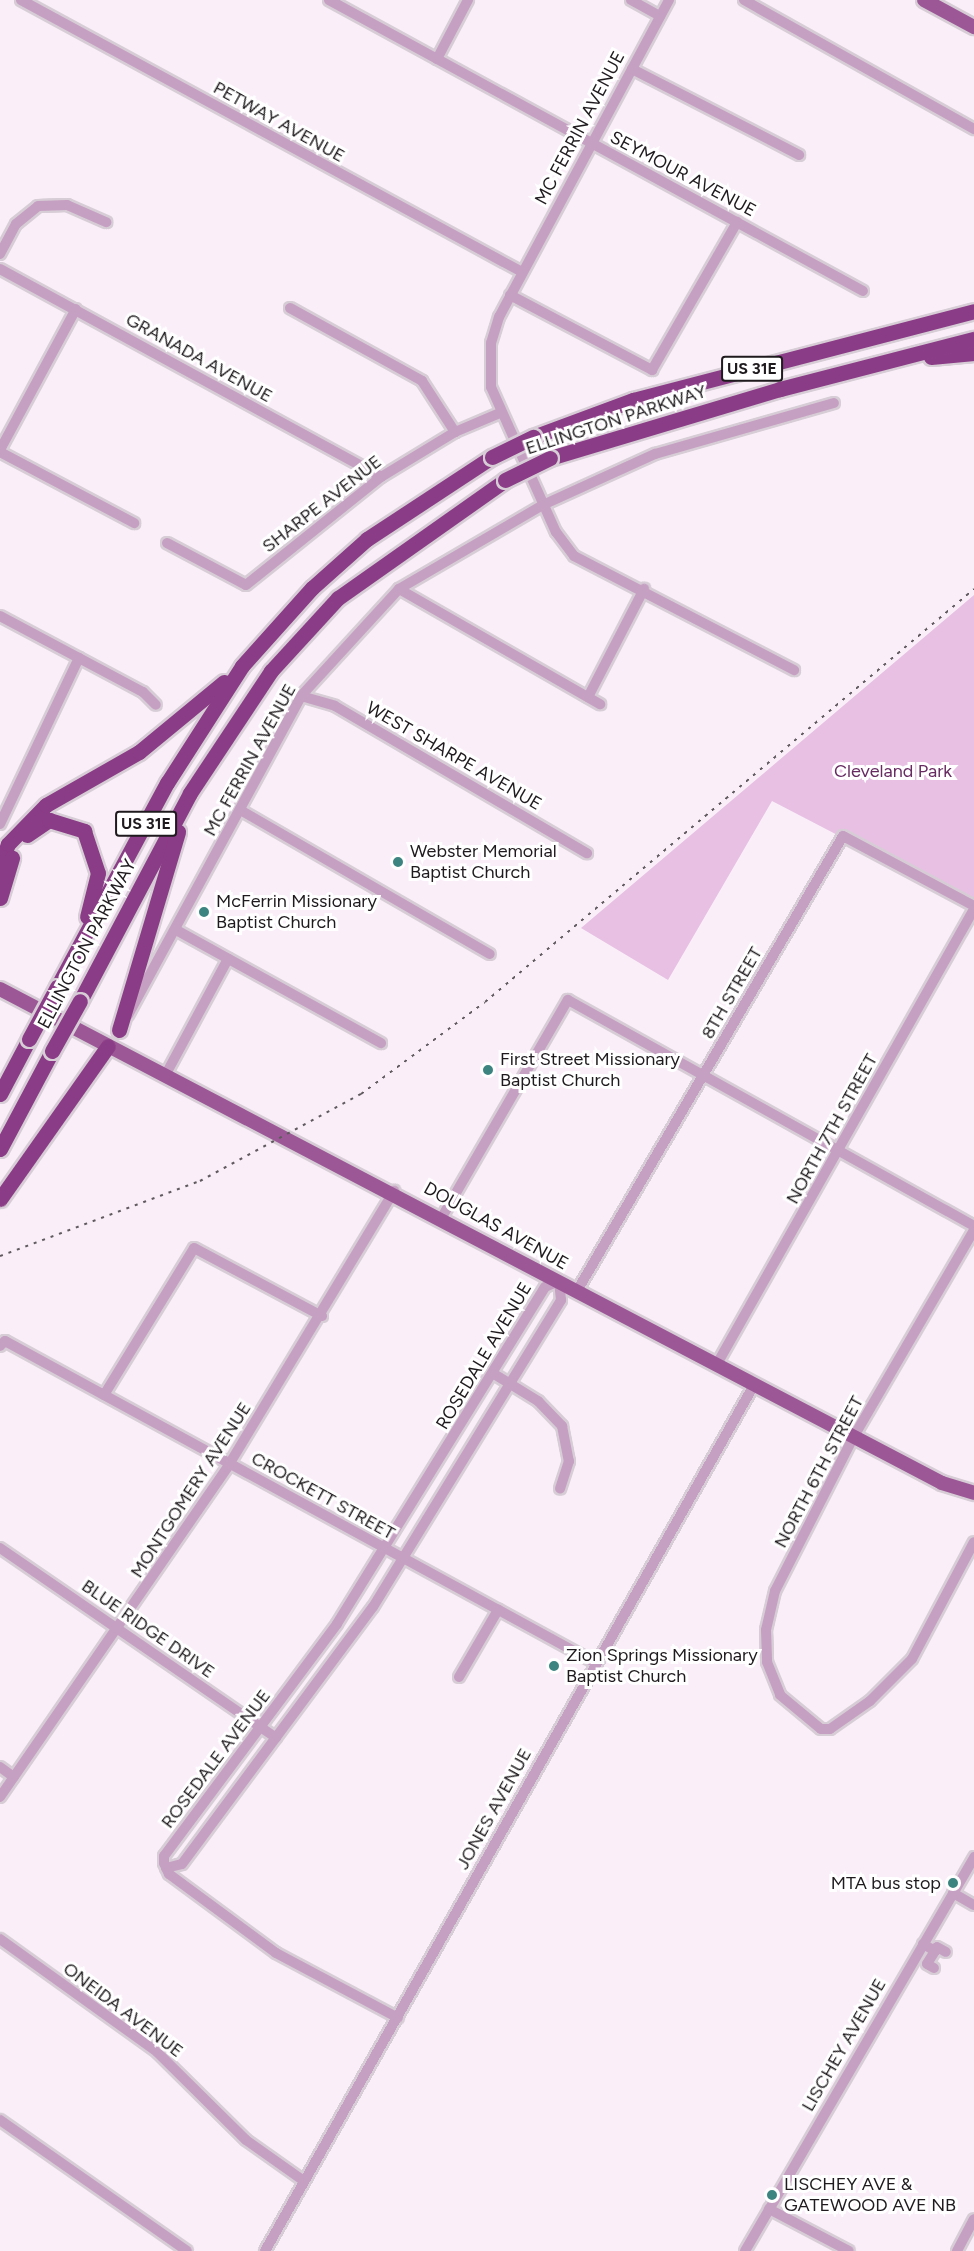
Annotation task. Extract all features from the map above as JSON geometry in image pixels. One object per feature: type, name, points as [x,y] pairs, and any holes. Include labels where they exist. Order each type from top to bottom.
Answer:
[{"type":"highway","name":"ELLINGTON PARKWAY","points":[[0,1094],[172,774],[242,666],[312,588],[367,539],[492,457],[533,436],[643,397],[974,309]]},
{"type":"highway","name":"ELLINGTON PARKWAY","points":[[0,1149],[190,793],[248,700],[306,629],[427,530],[505,480],[550,458],[872,365],[974,339]]},
{"type":"highway","points":[[872,365],[974,353]]},
{"type":"highway","points":[[0,868],[8,844],[46,806],[139,752],[242,666]]},
{"type":"highway","points":[[119,1030],[190,793]]},
{"type":"highway","points":[[0,898],[13,855],[36,826],[60,820],[84,831],[98,873],[70,964]]},
{"type":"highway","points":[[0,1199],[108,1046]]},
{"type":"main road","points":[[924,0],[974,27]]},
{"type":"main road","name":"DOUGLAS AVENUE","points":[[0,989],[394,1191],[577,1291],[942,1483],[974,1493]]},
{"type":"main road","name":"MC FERRIN AVENUE","points":[[108,1046],[119,1030]]},
{"type":"street","name":"PETWAY AVENUE","points":[[21,0],[522,272]]},
{"type":"street","name":"SEYMOUR AVENUE","points":[[329,0],[863,291]]},
{"type":"street","points":[[437,59],[468,0]]},
{"type":"street","points":[[631,0],[660,16]]},
{"type":"street","name":"MC FERRIN AVENUE","points":[[543,505],[500,413],[488,367],[491,343],[510,295],[669,0]]},
{"type":"street","points":[[744,0],[974,129]]},
{"type":"street","points":[[632,69],[799,155]]},
{"type":"street","points":[[0,254],[16,224],[38,207],[67,205],[106,222]]},
{"type":"street","points":[[510,295],[652,370],[737,222]]},
{"type":"street","name":"GRANADA AVENUE","points":[[0,269],[381,477]]},
{"type":"street","points":[[290,308],[422,381],[454,432]]},
{"type":"street","points":[[76,309],[0,451],[134,523]]},
{"type":"street","name":"MC FERRIN AVENUE","points":[[119,1030],[178,931],[301,696],[399,589],[543,505],[655,454],[834,403]]},
{"type":"street","name":"SHARPE AVENUE","points":[[167,543],[246,585],[381,477],[454,432],[500,413]]},
{"type":"street","points":[[543,505],[574,556],[644,589],[794,670]]},
{"type":"street","points":[[399,589],[600,704]]},
{"type":"street","points":[[588,697],[644,589]]},
{"type":"street","points":[[0,616],[79,658],[156,705]]},
{"type":"street","points":[[0,824],[79,658]]},
{"type":"street","name":"WEST SHARPE AVENUE","points":[[301,696],[335,706],[587,853]]},
{"type":"street","points":[[242,811],[490,954]]},
{"type":"street","name":"8TH STREET","points":[[577,1291],[843,836],[974,908]]},
{"type":"street","name":"NORTH 7TH STREET","points":[[717,1364],[840,1151],[974,908]]},
{"type":"street","points":[[178,931],[381,1043]]},
{"type":"street","points":[[166,1074],[228,959]]},
{"type":"street","points":[[442,1217],[568,1000],[974,1228]]},
{"type":"street","name":"MONTGOMERY AVENUE","points":[[0,1797],[119,1629],[230,1463],[322,1316],[394,1191]]},
{"type":"street","name":"NORTH 6TH STREET","points":[[974,1228],[854,1436],[775,1591],[766,1630],[767,1662],[780,1695],[821,1729],[830,1729],[870,1701],[912,1659],[974,1542]]},
{"type":"street","points":[[104,1395],[194,1248],[322,1316]]},
{"type":"street","name":"ROSEDALE AVENUE","points":[[559,1281],[561,1300],[349,1642],[183,1864],[166,1868],[165,1853],[262,1728],[384,1549],[494,1374],[545,1287],[559,1281]]},
{"type":"street","name":"CROCKETT STREET","points":[[2,1344],[104,1395],[594,1662]]},
{"type":"street","points":[[494,1374],[550,1410],[562,1426],[569,1461],[560,1489]]},
{"type":"street","name":"JONES AVENUE","points":[[265,2251],[398,2018],[594,1662],[754,1384]]},
{"type":"street","name":"BLUE RIDGE DRIVE","points":[[0,1548],[276,1738]]},
{"type":"street","points":[[459,1677],[498,1610]]},
{"type":"street","points":[[0,1767],[14,1777]]},
{"type":"street","name":"LISCHEY AVENUE","points":[[745,2251],[974,1857]]},
{"type":"street","points":[[166,1868],[276,1953],[398,2018]]},
{"type":"street","points":[[952,1893],[974,1905]]},
{"type":"street","name":"ONEIDA AVENUE","points":[[0,1939],[157,2052],[246,2140],[304,2181]]},
{"type":"street","points":[[923,1944],[938,1957]]},
{"type":"street","points":[[0,2120],[187,2251]]},
{"type":"street","points":[[769,2209],[849,2251]]},
{"type":"street","points":[[957,2251],[974,2219]]},
{"type":"green space","name":"Cleveland Park","points":[[974,595],[974,906],[772,801],[668,980],[581,928]]},
{"type":"railway","points":[[0,1256],[200,1181],[361,1094],[485,1002],[974,589]]},
{"type":"place","name":"Webster Memorial Baptist Church","points":[[398,862]]},
{"type":"place","name":"McFerrin Missionary Baptist Church","points":[[204,912]]},
{"type":"place","name":"First Street Missionary Baptist Church","points":[[488,1070]]},
{"type":"place","name":"Zion Springs Missionary Baptist Church","points":[[554,1666]]},
{"type":"place","name":"MTA bus stop","points":[[953,1883]]},
{"type":"place","name":"LISCHEY AVE & GATEWOOD AVE NB","points":[[772,2195]]}]
